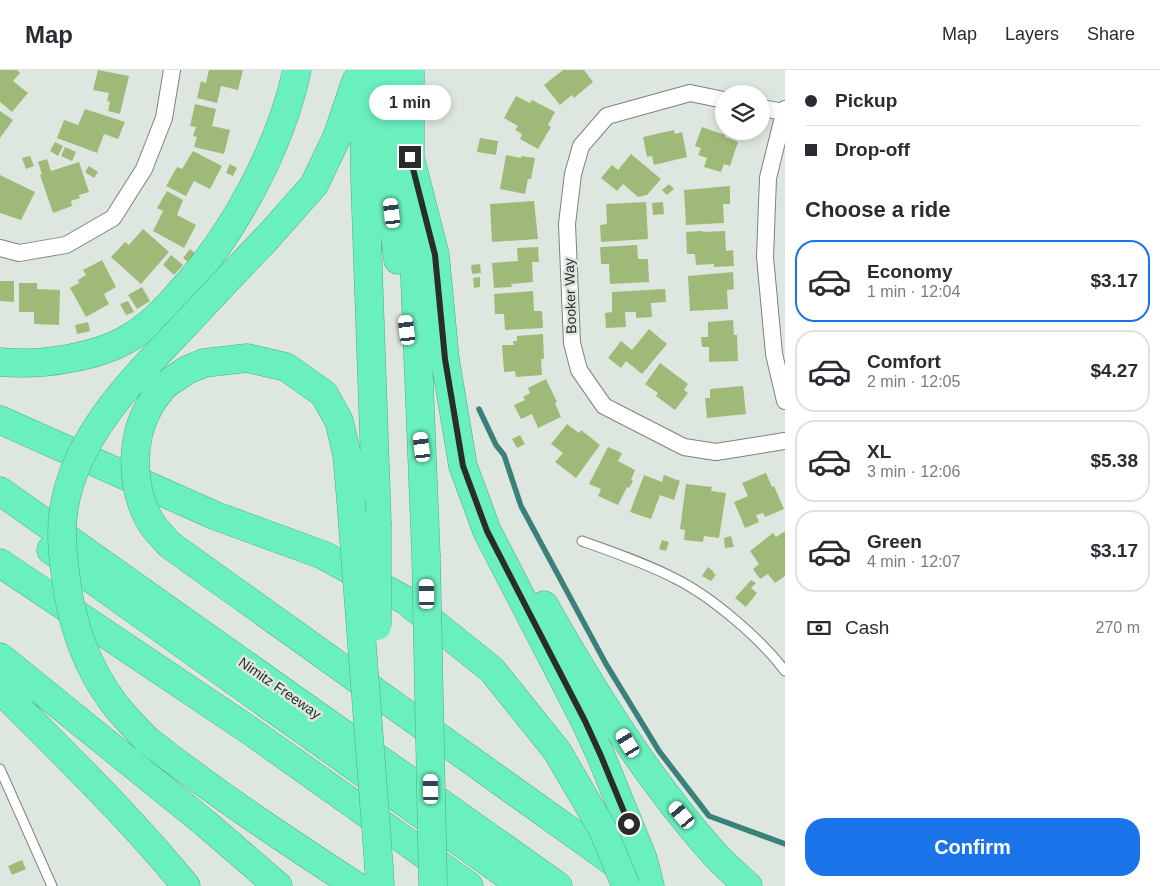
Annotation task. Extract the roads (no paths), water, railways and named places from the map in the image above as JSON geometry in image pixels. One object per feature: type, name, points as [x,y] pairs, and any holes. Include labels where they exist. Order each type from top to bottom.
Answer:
[{"type":"highway","points":[[0,362],[20,364],[77,357],[128,339],[156,319],[191,281],[224,237],[267,160],[288,104],[297,70]]},
{"type":"highway","points":[[356,886],[275,833],[178,764],[146,738],[114,703],[98,679],[84,652],[73,621],[62,554],[64,509],[72,479],[85,448],[111,405],[139,372],[268,237],[314,185],[337,137],[361,70]]},
{"type":"highway","points":[[361,70],[377,522],[379,877]]},
{"type":"highway","points":[[387,70],[390,193],[422,447]]},
{"type":"highway","points":[[410,70],[410,157],[426,555],[433,886]]},
{"type":"highway","points":[[410,157],[435,255],[445,359],[463,466],[487,531],[585,721],[601,756],[642,859],[649,886]]},
{"type":"highway","points":[[379,877],[351,501],[347,455],[339,421],[324,394],[286,367],[247,358],[204,363],[187,370],[164,385],[149,407],[139,430],[135,461],[138,495],[150,522],[170,545],[649,886]]},
{"type":"highway","points":[[453,411],[507,539],[550,616],[628,743],[672,804],[711,850],[748,886]]},
{"type":"highway","points":[[0,420],[216,516],[323,555],[404,600],[492,670],[557,751],[602,828],[626,886]]},
{"type":"highway","name":"Nimitz Freeway","points":[[0,491],[558,886]]},
{"type":"highway","points":[[0,514],[522,886]]},
{"type":"highway","points":[[0,563],[249,730],[469,886]]},
{"type":"highway","points":[[0,658],[205,823],[278,886]]},
{"type":"highway","points":[[0,689],[160,854],[186,886]]},
{"type":"street","points":[[0,248],[20,253],[66,245],[113,218],[148,160],[164,118],[172,70]]},
{"type":"street","name":"Booker Way","points":[[715,98],[690,93],[607,116],[581,146],[573,174],[567,224],[572,343],[579,370],[604,406],[684,447],[716,452],[785,442]]},
{"type":"street","points":[[770,109],[784,110],[768,178],[765,258],[774,354],[785,400]]},
{"type":"lane","points":[[582,541],[676,578],[720,608],[776,658],[785,671]]},
{"type":"lane","points":[[0,769],[52,886]]},
{"type":"waterway","points":[[479,409],[496,445],[504,455],[521,506],[606,664],[659,751],[709,816],[785,844]]}]
